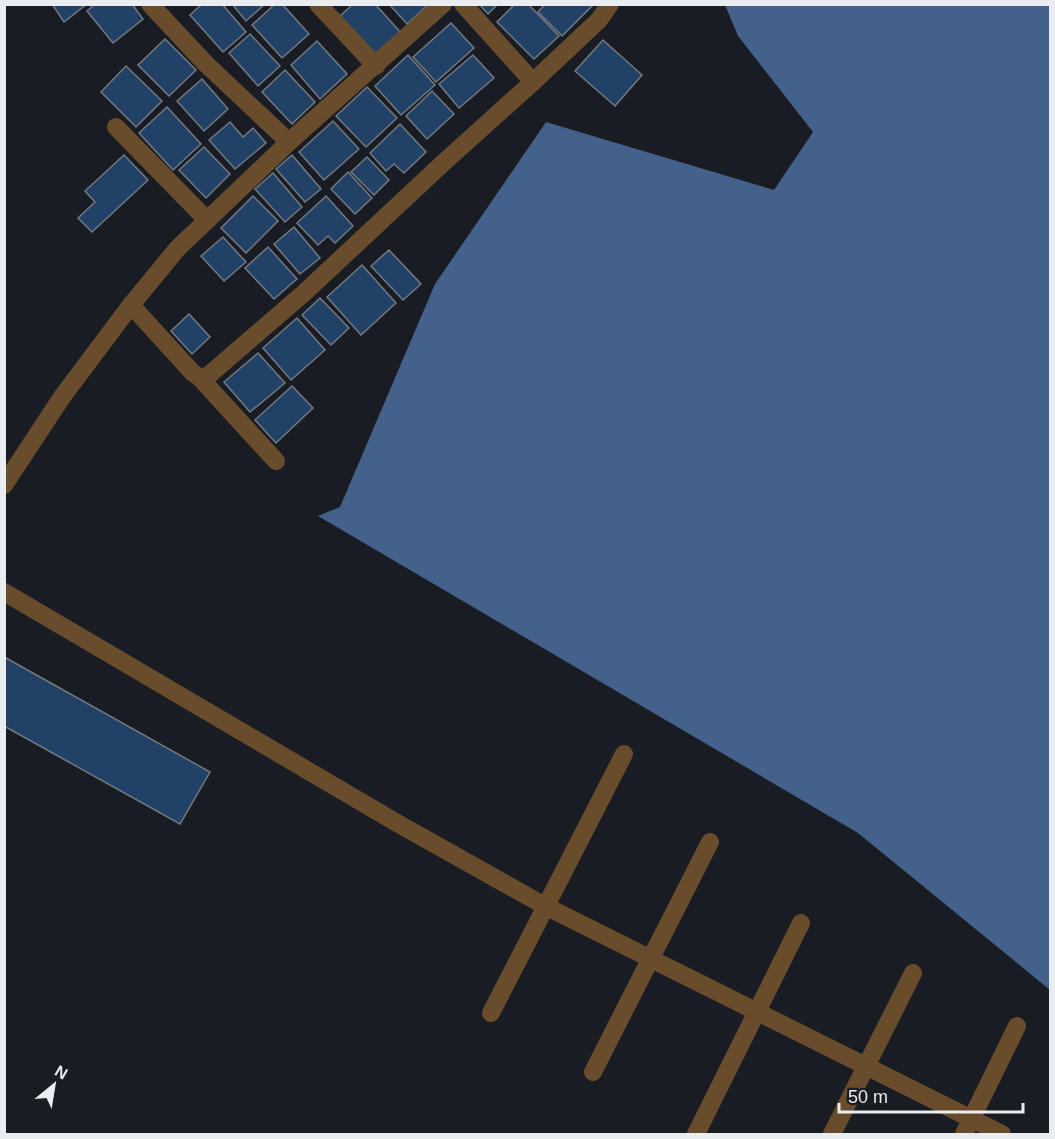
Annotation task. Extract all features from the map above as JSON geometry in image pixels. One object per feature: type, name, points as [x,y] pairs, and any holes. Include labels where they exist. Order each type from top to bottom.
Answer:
[{"type":"street","points":[[150,4],[206,64],[289,142]]},
{"type":"street","points":[[318,4],[376,66]]},
{"type":"street","points":[[4,485],[62,397],[130,305],[177,249],[289,142],[444,4]]},
{"type":"street","points":[[463,4],[533,82]]},
{"type":"street","points":[[200,378],[209,375],[304,293],[533,82],[598,20],[610,4]]},
{"type":"street","points":[[116,127],[207,220]]},
{"type":"street","points":[[130,305],[276,461]]},
{"type":"street","points":[[4,592],[398,823],[545,906],[867,1065],[968,1127],[1002,1134]]},
{"type":"street","points":[[491,1013],[624,754]]},
{"type":"street","points":[[593,1072],[710,842]]},
{"type":"street","points":[[696,1134],[801,923]]},
{"type":"street","points":[[832,1134],[913,973]]},
{"type":"street","points":[[968,1127],[1017,1026]]},
{"type":"water","points":[[725,5],[1050,5],[1050,990],[858,833],[318,516],[340,507],[435,284],[546,122],[774,190],[813,132],[738,36]]},
{"type":"building","points":[[52,4],[87,4],[64,22]]},
{"type":"building","points":[[95,4],[132,4],[143,19],[113,43],[87,11]]},
{"type":"building","points":[[202,4],[222,4],[246,32],[223,52],[190,15]]},
{"type":"building","points":[[232,4],[265,4],[246,21]]},
{"type":"building","points":[[275,4],[282,4],[309,34],[282,58],[252,25]]},
{"type":"building","points":[[353,4],[375,4],[402,34],[376,58],[339,17]]},
{"type":"building","points":[[389,4],[429,4],[407,24]]},
{"type":"building","points":[[479,4],[498,4],[488,14]]},
{"type":"building","points":[[515,4],[528,4],[559,36],[534,59],[497,22]]},
{"type":"building","points":[[545,4],[591,4],[592,6],[562,36],[538,12]]},
{"type":"building","points":[[451,23],[474,48],[436,82],[413,57]]},
{"type":"building","points":[[250,34],[280,66],[258,86],[229,53]]},
{"type":"building","points":[[165,39],[196,70],[169,96],[138,65]]},
{"type":"building","points":[[603,40],[642,75],[615,106],[575,71]]},
{"type":"building","points":[[317,41],[347,74],[320,99],[291,65]]},
{"type":"building","points":[[408,55],[435,85],[401,115],[375,86]]},
{"type":"building","points":[[473,55],[494,78],[459,108],[439,84]]},
{"type":"building","points":[[126,66],[162,101],[136,127],[101,92]]},
{"type":"building","points":[[285,70],[315,102],[292,124],[262,92]]},
{"type":"building","points":[[202,79],[228,109],[204,131],[177,101]]},
{"type":"building","points":[[367,87],[397,118],[366,147],[336,116]]},
{"type":"building","points":[[432,91],[454,114],[427,139],[406,116]]},
{"type":"building","points":[[167,107],[201,144],[173,170],[139,133]]},
{"type":"building","points":[[333,121],[359,149],[324,180],[299,152]]},
{"type":"building","points":[[230,122],[243,137],[253,128],[266,143],[235,169],[209,140]]},
{"type":"building","points":[[400,124],[426,152],[404,173],[394,164],[386,171],[370,153]]},
{"type":"building","points":[[204,147],[230,174],[206,198],[179,170]]},
{"type":"building","points":[[124,155],[148,180],[92,232],[78,218],[95,202],[85,191]]},
{"type":"building","points":[[292,155],[321,189],[305,202],[276,169]]},
{"type":"building","points":[[367,157],[389,180],[374,195],[351,172]]},
{"type":"building","points":[[348,172],[372,198],[355,214],[331,189]]},
{"type":"building","points":[[273,173],[302,207],[285,222],[255,189]]},
{"type":"building","points":[[253,196],[278,221],[246,253],[221,228]]},
{"type":"building","points":[[326,196],[353,226],[335,243],[328,236],[318,245],[297,223]]},
{"type":"building","points":[[294,227],[320,258],[300,274],[274,244]]},
{"type":"building","points":[[223,237],[246,262],[224,281],[201,256]]},
{"type":"building","points":[[268,247],[297,279],[274,299],[245,268]]},
{"type":"building","points":[[389,250],[421,284],[403,300],[371,266]]},
{"type":"building","points":[[362,265],[396,303],[361,335],[327,297]]},
{"type":"building","points":[[320,298],[349,328],[331,345],[302,315]]},
{"type":"building","points":[[189,314],[210,337],[192,354],[171,331]]},
{"type":"building","points":[[297,318],[325,350],[291,380],[263,348]]},
{"type":"building","points":[[258,353],[285,383],[250,412],[224,382]]},
{"type":"building","points":[[292,386],[313,408],[276,443],[255,420]]},
{"type":"building","points":[[6,658],[210,772],[180,824],[4,726],[4,661]]}]
